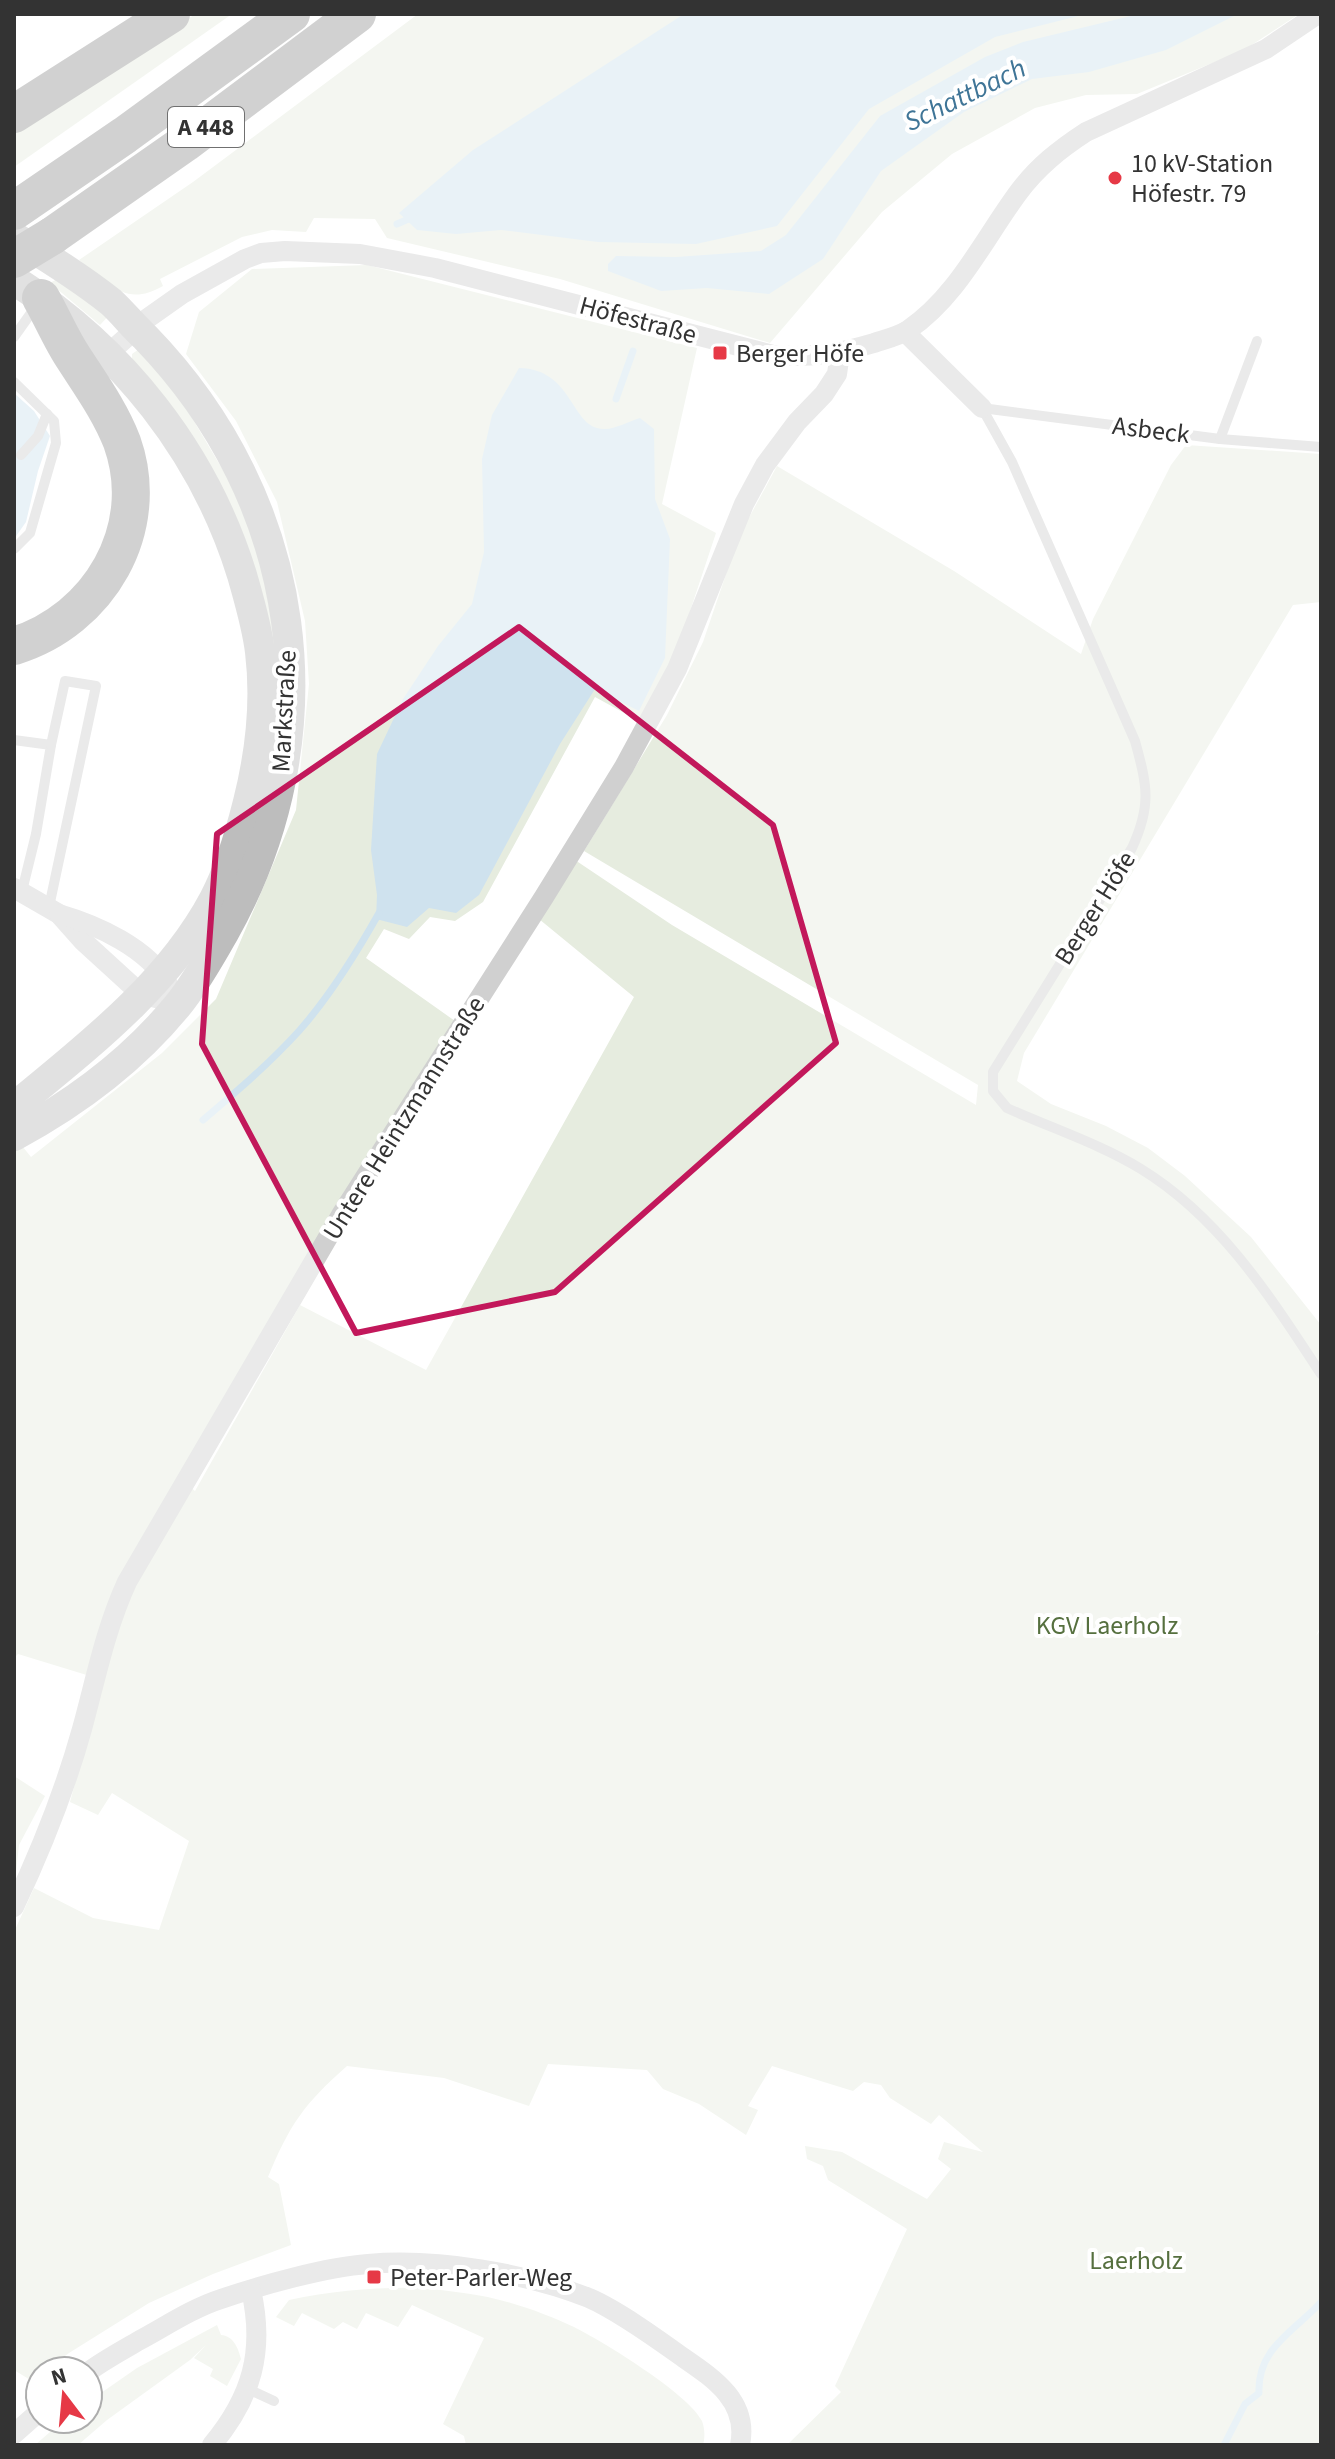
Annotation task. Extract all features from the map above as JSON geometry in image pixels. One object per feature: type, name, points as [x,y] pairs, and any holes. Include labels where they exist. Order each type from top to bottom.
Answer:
[{"type":"highway","points":[[14,114],[171,14]]},
{"type":"highway","name":"A 448","points":[[14,211],[291,14]]},
{"type":"highway","name":"A 448","points":[[14,259],[185,143],[357,14]]},
{"type":"highway","points":[[14,646],[51,631],[74,615],[94,595],[122,546],[129,515],[131,484],[122,442],[105,405],[28,289]]},
{"type":"main road","name":"Markstraße","points":[[14,237],[83,281],[113,305],[166,359],[202,405],[234,459],[267,534],[284,600],[292,669],[288,735],[276,807],[247,892],[207,962],[179,1004],[122,1064],[82,1095],[14,1136]]},
{"type":"main road","name":"Markstraße","points":[[14,1107],[98,1036],[184,945],[214,898],[240,836],[262,726],[261,653],[252,610],[232,542],[201,476],[179,438],[147,396],[108,354],[28,289]]},
{"type":"street","name":"Höfestraße","points":[[108,354],[182,294],[245,259],[261,253],[309,252],[360,254],[435,268],[773,355],[808,358],[840,353],[905,332],[945,296],[1020,191],[1062,147],[1086,132],[1266,49],[1318,14]]},
{"type":"street","name":"Berger Höfe","points":[[905,332],[982,408]]},
{"type":"street","name":"Untere Heintzmannstraße","points":[[14,1907],[54,1812],[81,1731],[101,1648],[127,1582],[341,1215],[631,755],[677,669],[744,504],[765,465],[837,374],[840,353]]},
{"type":"street","points":[[18,890],[54,911],[94,924],[125,944],[151,983],[179,1004]]},
{"type":"street","points":[[54,911],[83,941],[179,1004]]},
{"type":"street","points":[[104,2362],[170,2323],[219,2299],[251,2290],[368,2264],[466,2267],[526,2277],[591,2299],[666,2345],[731,2398],[741,2416],[740,2445]]},
{"type":"street","points":[[212,2445],[238,2408],[257,2349],[258,2320],[251,2290]]},
{"type":"lane","points":[[14,337],[28,289]]},
{"type":"lane","points":[[1220,439],[1257,341]]},
{"type":"lane","points":[[14,382],[54,421],[56,443],[30,533],[14,549]]},
{"type":"lane","name":"Asbeck","points":[[982,408],[1220,439],[1321,447]]},
{"type":"lane","name":"Berger Höfe","points":[[982,408],[1012,462],[1135,741],[1147,805],[1132,848],[993,1072],[993,1091],[1007,1108],[1143,1170],[1197,1213],[1250,1268],[1321,1374]]},
{"type":"lane","points":[[21,455],[38,436],[47,414]]},
{"type":"lane","points":[[18,890],[36,834],[65,681],[96,686],[54,911]]},
{"type":"lane","points":[[14,740],[51,745]]},
{"type":"lane","points":[[246,2388],[274,2401]]},
{"type":"highlighted area","points":[[519,627],[773,825],[836,1043],[555,1292],[356,1333],[202,1044],[217,834]]},
{"type":"green space","points":[[196,14],[232,14],[14,167],[14,131]]},
{"type":"green space","points":[[418,14],[1299,14],[1244,50],[1137,94],[1086,95],[1035,108],[952,154],[882,212],[770,343],[560,279],[387,238],[375,219],[314,218],[306,232],[272,230],[242,237],[160,279],[163,286],[138,294],[118,290],[79,260],[193,182]]},
{"type":"green space","points":[[367,265],[697,348],[662,504],[716,533],[674,659],[639,721],[595,697],[483,902],[455,921],[430,917],[409,939],[384,929],[366,958],[455,1021],[178,1477],[195,1491],[300,1305],[426,1370],[634,997],[539,919],[575,860],[672,925],[976,1105],[978,1085],[584,851],[667,715],[703,642],[739,536],[777,466],[954,571],[1081,654],[1093,619],[1171,465],[1186,445],[1321,454],[1321,602],[1293,605],[1024,1053],[1017,1081],[1051,1104],[1106,1126],[1148,1148],[1185,1176],[1251,1237],[1321,1325],[1321,1625],[1316,1636],[1321,1629],[1321,2445],[787,2445],[841,2392],[835,2386],[907,2229],[828,2180],[823,2166],[807,2159],[805,2146],[842,2152],[927,2199],[951,2169],[938,2159],[944,2142],[983,2152],[939,2115],[931,2124],[890,2098],[881,2085],[864,2082],[853,2091],[772,2066],[748,2106],[758,2110],[746,2135],[699,2104],[663,2089],[647,2070],[548,2064],[529,2106],[444,2078],[347,2066],[300,2116],[268,2177],[279,2184],[291,2245],[213,2274],[149,2303],[66,2355],[24,2355],[24,2376],[14,2370],[14,1932],[34,1888],[93,1918],[159,1930],[189,1841],[112,1793],[98,1815],[70,1802],[103,1680],[18,1654],[14,1658],[14,1136],[31,1157],[162,1053],[216,999],[296,810],[309,684],[305,621],[277,502],[236,421],[186,354],[199,312],[252,269]]},
{"type":"green space","points":[[64,275],[112,312],[100,325],[50,283]]},
{"type":"green space","points":[[139,349],[160,364],[249,514],[280,640],[236,873],[263,625],[132,361],[132,354]]},
{"type":"green space","points":[[14,1776],[45,1796],[19,1845],[14,1890]]},
{"type":"green space","points":[[420,2288],[466,2293],[519,2305],[587,2334],[644,2369],[694,2410],[702,2421],[703,2445],[466,2445],[464,2436],[443,2424],[484,2338],[412,2305],[398,2327],[366,2313],[357,2329],[343,2322],[334,2329],[302,2313],[294,2326],[276,2317],[289,2300],[354,2290]]},
{"type":"green space","points":[[217,2325],[221,2335],[229,2337],[234,2343],[241,2359],[227,2386],[210,2376],[213,2369],[194,2358],[206,2345],[104,2423],[104,2391],[137,2368]]},
{"type":"green space","points":[[47,2435],[90,2435],[78,2445],[35,2445]]},
{"type":"water","points":[[684,14],[1086,14],[995,37],[869,109],[777,226],[696,244],[598,242],[501,230],[456,234],[417,230],[399,213],[473,150]]},
{"type":"water","name":"Schattbach","points":[[1139,14],[1238,14],[1166,50],[1089,72],[1032,79],[964,112],[881,171],[823,259],[769,294],[707,288],[661,291],[608,271],[608,264],[616,256],[676,257],[761,251],[786,235],[880,116],[985,57],[1023,42]]},
{"type":"water","points":[[519,368],[537,371],[551,378],[594,427],[609,429],[640,418],[654,429],[655,499],[670,539],[665,658],[639,711],[595,689],[560,744],[479,895],[456,913],[429,908],[407,927],[376,919],[377,895],[371,850],[377,754],[403,699],[438,646],[472,604],[484,552],[482,459],[492,415]]},
{"type":"water","points":[[14,393],[34,411],[50,436],[26,522],[14,539]]},
{"type":"waterway","points":[[397,224],[413,217]]},
{"type":"waterway","points":[[616,399],[633,351]]},
{"type":"waterway","points":[[203,1120],[299,1031],[342,974],[379,913]]},
{"type":"waterway","points":[[1224,2445],[1245,2404],[1259,2393],[1260,2377],[1271,2352],[1321,2302]]},
{"type":"place","name":"10 kV-Station Höfestr. 79","points":[[1115,178]]},
{"type":"place","name":"Berger Höfe","points":[[720,353]]},
{"type":"place","name":"Peter-Parler-Weg","points":[[374,2277]]},
{"type":"park label","name":"KGV Laerholz","points":[[1107,1625]]},
{"type":"park label","name":"Laerholz","points":[[1136,2260]]}]
